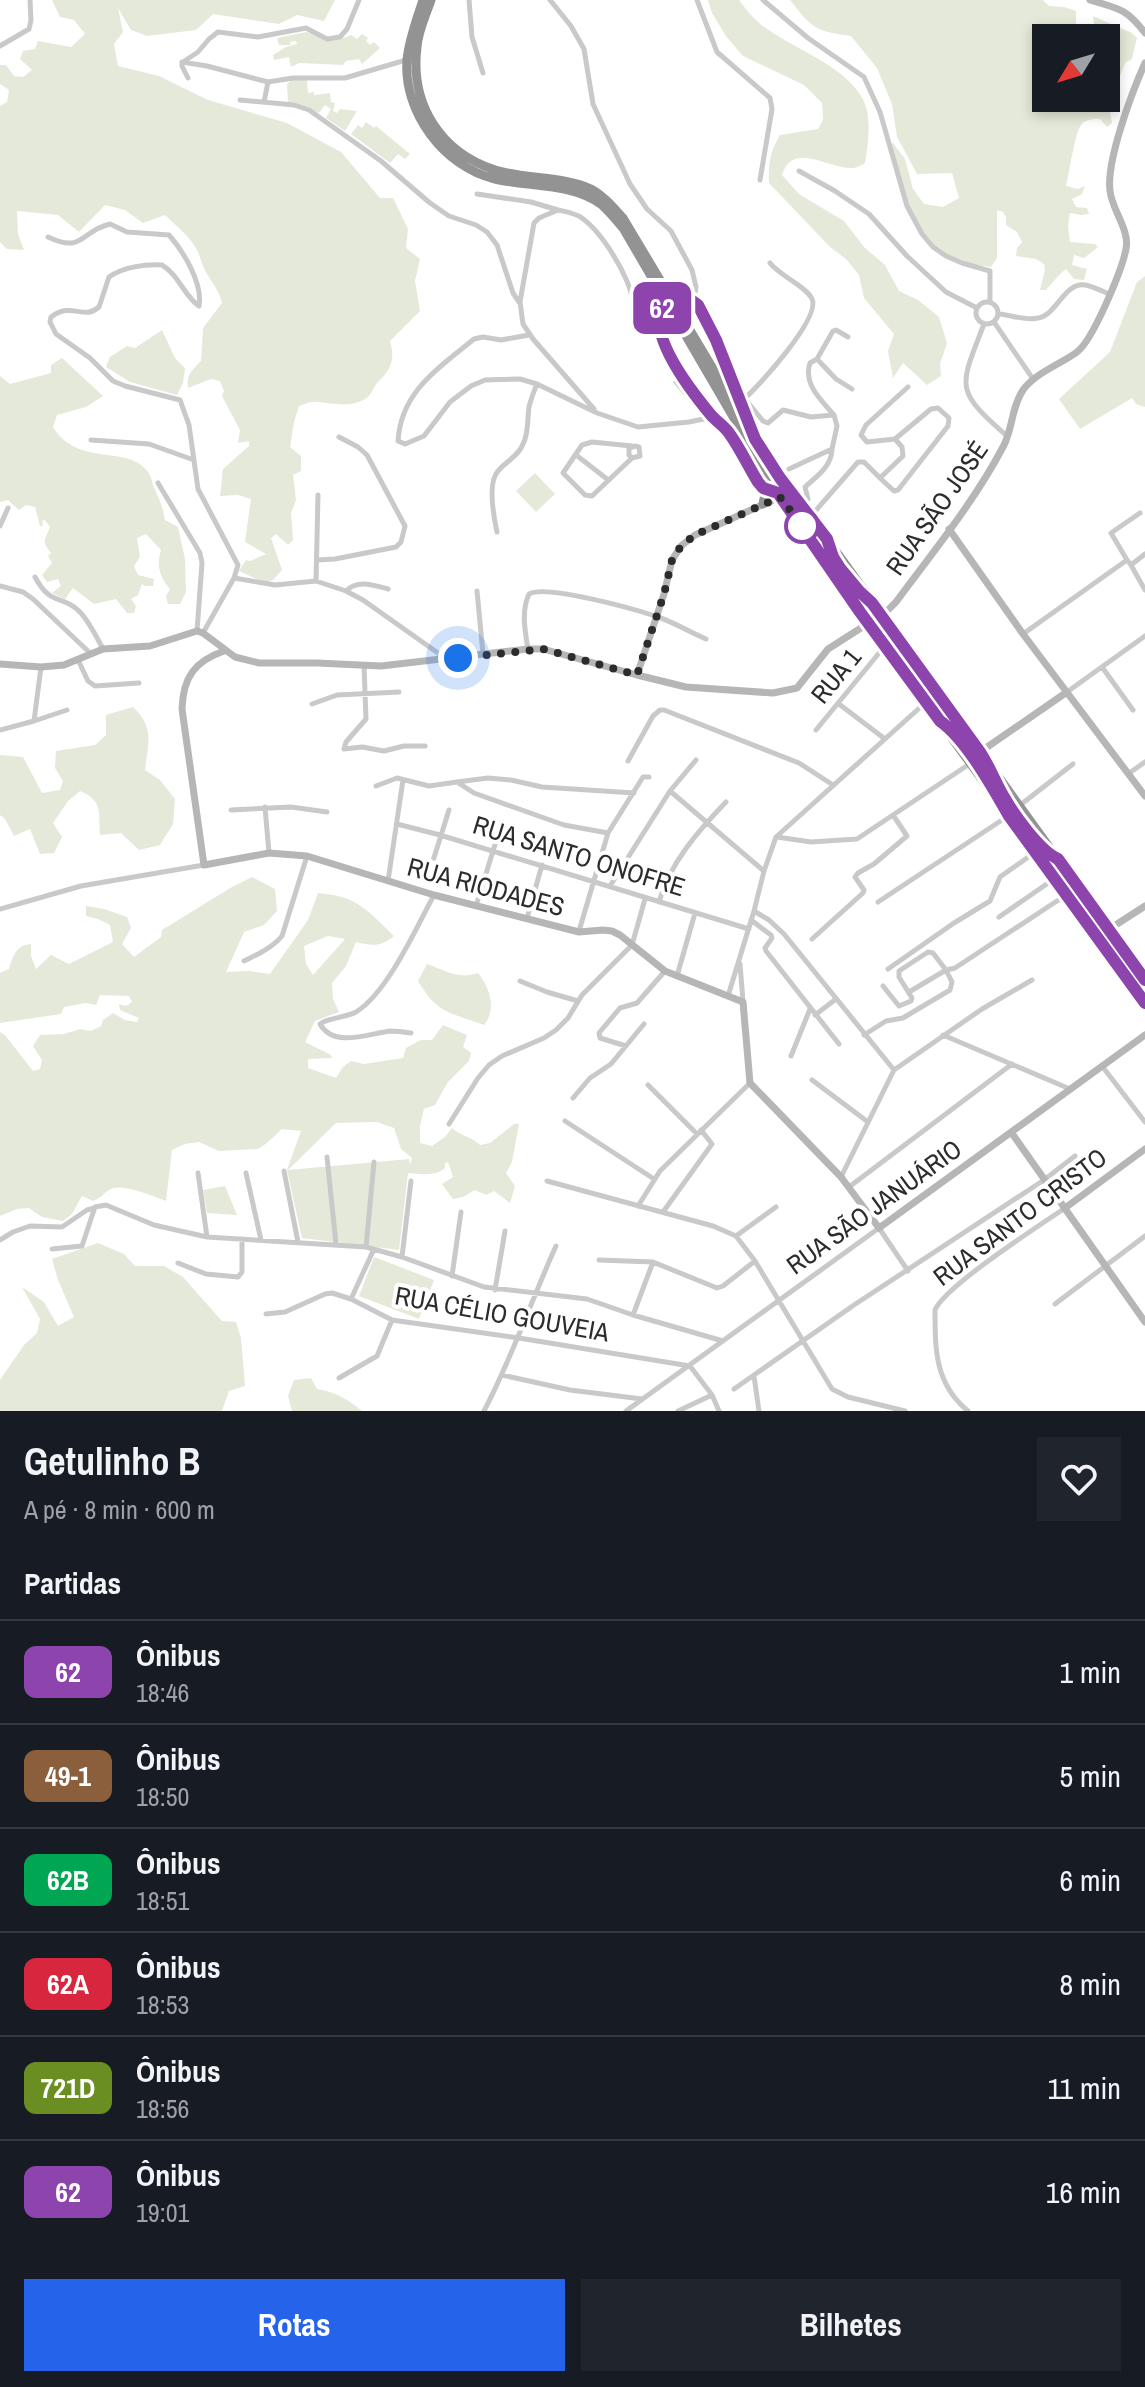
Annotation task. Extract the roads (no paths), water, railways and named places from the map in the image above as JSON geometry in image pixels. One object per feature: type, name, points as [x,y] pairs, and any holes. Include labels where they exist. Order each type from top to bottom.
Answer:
[{"type":"highway","points":[[423,0],[407,60],[416,109],[436,142],[454,159],[478,174],[570,192],[600,203],[623,228],[753,444],[779,495],[1145,1003]]},
{"type":"highway","points":[[431,0],[417,43],[415,61],[419,96],[427,116],[439,133],[452,147],[482,165],[516,175],[576,184],[605,198],[628,225],[659,286]]},
{"type":"highway","points":[[753,444],[742,399],[716,340],[693,300],[682,297],[669,303],[661,309],[658,321],[660,335],[709,418],[728,431],[763,488],[763,504]]},
{"type":"highway","points":[[681,322],[726,405],[753,444],[806,510],[1145,980]]},
{"type":"highway","points":[[726,405],[728,431]]},
{"type":"highway","points":[[763,488],[779,495]]},
{"type":"street","points":[[0,46],[29,29],[30,0]]},
{"type":"street","points":[[182,62],[198,52],[218,32],[258,37],[306,28],[333,40],[344,33],[359,0]]},
{"type":"street","points":[[469,0],[472,37],[483,73]]},
{"type":"street","points":[[550,0],[571,26],[584,49],[593,104],[630,184],[647,209],[671,231],[686,257],[696,280],[693,300]]},
{"type":"street","points":[[697,0],[717,52],[770,98],[772,109],[760,180]]},
{"type":"street","points":[[763,0],[808,38],[864,77],[875,98],[901,191],[916,225],[933,247],[946,256],[990,271],[990,302]]},
{"type":"street","points":[[1090,0],[1129,14],[1145,34]]},
{"type":"street","points":[[182,62],[268,82],[293,78],[345,78],[407,60]]},
{"type":"street","points":[[182,62],[188,78]]},
{"type":"street","name":"RUA SÃO JOSÉ","points":[[637,675],[686,687],[773,693],[791,691],[797,688],[828,649],[896,602],[983,480],[1008,437],[1015,408],[1024,389],[1088,341],[1127,246],[1110,191],[1112,162],[1145,63]]},
{"type":"street","name":"RUA SÃO JOSÉ","points":[[1138,83],[1145,75]]},
{"type":"street","points":[[264,102],[268,82]]},
{"type":"street","points":[[240,100],[294,105],[309,110],[381,161],[430,203],[449,216],[487,232],[497,245],[513,293],[520,302]]},
{"type":"street","points":[[799,171],[869,214],[907,256],[946,292],[977,308]]},
{"type":"street","points":[[477,194],[531,202],[581,218],[594,229],[626,279],[634,304],[650,319],[658,321]]},
{"type":"street","points":[[558,210],[539,218],[531,229],[520,302],[523,324],[529,335],[597,413]]},
{"type":"street","points":[[0,664],[64,665],[103,649],[150,646],[200,632],[234,578],[238,565],[198,489],[189,425],[180,400],[113,381],[90,358],[56,334],[50,322],[51,317],[62,311],[96,311],[109,277],[143,266],[162,265],[167,268],[199,306],[195,279],[177,245],[169,235],[127,232],[110,224],[92,231],[73,244],[48,237]]},
{"type":"street","points":[[770,263],[811,297],[813,307],[800,335],[742,399],[768,423],[783,410],[811,417],[834,415]]},
{"type":"street","points":[[999,314],[1035,319],[1043,317],[1079,285],[1109,294]]},
{"type":"street","points":[[977,308],[990,302],[997,307],[999,314],[994,322],[984,324]]},
{"type":"street","points":[[977,308],[978,319],[984,324]]},
{"type":"street","points":[[994,322],[1033,380]]},
{"type":"street","points":[[984,324],[964,379],[965,389],[986,418],[1008,437]]},
{"type":"street","points":[[806,510],[808,499],[805,487],[832,459],[837,426],[834,415],[813,388],[808,376],[810,363],[817,359],[833,331],[848,337]]},
{"type":"street","points":[[529,335],[501,340],[474,339],[419,385],[409,400],[397,438],[400,443],[424,436],[450,402],[478,382],[520,379],[597,413],[638,427],[709,418]]},
{"type":"street","points":[[817,359],[836,379],[852,389]]},
{"type":"street","points":[[676,382],[709,418]]},
{"type":"street","points":[[497,532],[493,513],[494,478],[523,445],[537,384]]},
{"type":"street","points":[[806,510],[858,462],[864,462],[894,491],[898,490],[948,426],[949,418],[938,408],[931,409],[895,439],[867,442],[863,439],[862,431],[908,387]]},
{"type":"street","points":[[317,560],[396,547],[401,542],[405,526],[367,455],[339,437]]},
{"type":"street","points":[[880,478],[905,454],[895,439]]},
{"type":"street","points":[[91,440],[149,444],[194,460]]},
{"type":"street","points":[[592,442],[632,446],[639,447],[641,451],[637,458],[632,458],[607,479],[595,494],[589,496],[563,473],[582,445],[592,442]]},
{"type":"street","points":[[632,446],[628,452],[632,458]]},
{"type":"street","points":[[789,469],[832,449]]},
{"type":"street","points":[[576,455],[607,479]]},
{"type":"street","points":[[158,483],[200,553],[203,577],[200,632]]},
{"type":"street","points":[[316,581],[318,495]]},
{"type":"street","points":[[200,632],[224,651],[259,663],[390,665],[543,649],[637,675],[672,560],[681,546],[695,535],[779,495]]},
{"type":"street","points":[[0,526],[8,508]]},
{"type":"street","points":[[1140,513],[1111,533],[1145,590]]},
{"type":"street","points":[[949,529],[1023,634],[1145,796]]},
{"type":"street","points":[[1023,634],[1145,554]]},
{"type":"street","points":[[35,577],[50,598],[73,606],[80,612],[103,649]]},
{"type":"street","points":[[234,578],[275,585],[316,581],[346,591],[445,658]]},
{"type":"street","points":[[346,591],[352,585],[361,583],[388,589]]},
{"type":"street","points":[[0,586],[23,592],[33,599],[91,654]]},
{"type":"street","points":[[477,591],[483,654]]},
{"type":"street","points":[[528,649],[525,602],[529,594],[535,591],[575,595],[657,616],[706,639]]},
{"type":"street","points":[[980,752],[1145,636]]},
{"type":"street","name":"RUA 1","points":[[816,730],[885,646]]},
{"type":"street","points":[[0,909],[81,886],[204,865],[182,699],[187,681],[197,665],[224,651]]},
{"type":"street","points":[[78,660],[88,681],[95,686],[139,683]]},
{"type":"street","points":[[364,665],[366,719],[346,742],[344,749],[362,747],[384,751],[404,746],[425,746]]},
{"type":"street","points":[[34,721],[41,667]]},
{"type":"street","points":[[1102,667],[1133,710]]},
{"type":"street","points":[[312,704],[337,695],[399,692]]},
{"type":"street","points":[[728,996],[776,837],[927,702]]},
{"type":"street","points":[[839,704],[885,739]]},
{"type":"street","points":[[0,730],[67,710]]},
{"type":"street","points":[[628,761],[653,716],[664,710],[799,763],[833,785]]},
{"type":"street","points":[[610,886],[670,791],[696,760]]},
{"type":"street","points":[[1128,774],[1145,762]]},
{"type":"street","points":[[776,837],[811,842],[852,841],[971,763]]},
{"type":"street","points":[[1019,806],[1073,764]]},
{"type":"street","points":[[579,932],[608,833],[643,777],[649,777]]},
{"type":"street","points":[[376,786],[403,779],[429,786],[488,778],[542,787],[634,793]]},
{"type":"street","points":[[388,882],[403,779]]},
{"type":"street","points":[[457,782],[474,793],[564,825],[608,833]]},
{"type":"street","points":[[670,791],[764,871]]},
{"type":"street","points":[[659,902],[664,883],[707,822],[726,802]]},
{"type":"street","points":[[265,807],[269,853]]},
{"type":"street","points":[[231,810],[291,807],[327,812]]},
{"type":"street","points":[[432,864],[449,810]]},
{"type":"street","points":[[812,939],[863,893],[855,877],[858,873],[874,864],[907,836],[893,815]]},
{"type":"street","points":[[878,902],[1009,816]]},
{"type":"street","points":[[476,907],[502,822]]},
{"type":"street","name":"RUA SANTO ONOFRE","points":[[397,824],[749,929]]},
{"type":"street","points":[[888,969],[990,901],[1000,877],[1036,852]]},
{"type":"street","name":"RUA RIODADES","points":[[204,865],[269,853],[307,856],[476,907],[579,932],[612,931],[665,971],[743,1002]]},
{"type":"street","points":[[244,961],[266,950],[282,936],[307,856]]},
{"type":"street","points":[[527,918],[542,865]]},
{"type":"street","points":[[999,917],[1055,878]]},
{"type":"street","points":[[909,992],[955,968],[1067,894]]},
{"type":"street","points":[[411,1033],[392,1031],[348,1038],[332,1035],[324,1031],[320,1024],[359,1010],[380,988],[395,967],[434,895]]},
{"type":"street","points":[[449,1124],[489,1065],[544,1038],[568,1018],[578,1001],[632,945],[645,899]]},
{"type":"street","points":[[1097,937],[1145,906]]},
{"type":"street","points":[[754,911],[784,934],[894,1070]]},
{"type":"street","points":[[677,976],[695,913]]},
{"type":"street","points":[[751,920],[771,935],[766,949],[839,1044]]},
{"type":"street","points":[[864,1035],[886,1021],[903,1018],[950,990],[952,982],[933,953],[928,952],[899,971],[899,977],[912,999],[899,1006],[883,986]]},
{"type":"street","points":[[740,959],[750,1083],[841,1177],[908,1271]]},
{"type":"street","points":[[626,1046],[600,1038],[599,1033],[620,1008],[637,1003],[665,971]]},
{"type":"street","points":[[841,1177],[894,1070],[943,1035],[1032,980]]},
{"type":"street","points":[[520,981],[578,1001]]},
{"type":"street","points":[[815,1015],[836,999]]},
{"type":"street","points":[[791,1056],[810,1008]]},
{"type":"street","points":[[573,1098],[590,1078],[611,1064],[644,1024]]},
{"type":"street","points":[[943,1035],[1070,1089]]},
{"type":"street","name":"RUA SÃO JANUÁRIO","points":[[626,1411],[1145,1035]]},
{"type":"street","points":[[849,1187],[1012,1064]]},
{"type":"street","points":[[1101,1065],[1145,1122]]},
{"type":"street","points":[[812,1080],[868,1122]]},
{"type":"street","points":[[638,1206],[654,1179],[750,1083]]},
{"type":"street","points":[[648,1085],[712,1144],[663,1212]]},
{"type":"street","points":[[565,1121],[654,1179]]},
{"type":"street","points":[[1011,1132],[1145,1322]]},
{"type":"street","name":"RUA SANTO CRISTO","points":[[968,1411],[943,1381],[937,1357],[935,1310],[938,1303],[971,1275],[1145,1149]]},
{"type":"street","points":[[734,1389],[1075,1156]]},
{"type":"street","points":[[327,1157],[336,1244]]},
{"type":"street","points":[[366,1247],[374,1162]]},
{"type":"street","points":[[284,1171],[298,1242]]},
{"type":"street","points":[[198,1173],[207,1237]]},
{"type":"street","points":[[246,1173],[261,1240]]},
{"type":"street","points":[[402,1257],[411,1181]]},
{"type":"street","points":[[547,1181],[713,1226],[736,1236],[780,1300],[828,1385],[838,1394],[905,1411]]},
{"type":"street","points":[[0,1240],[30,1226],[62,1227],[87,1210],[106,1205],[154,1225],[207,1237],[366,1247],[495,1290],[587,1299],[723,1341]]},
{"type":"street","points":[[52,1249],[82,1246],[95,1207]]},
{"type":"street","points":[[736,1236],[776,1207]]},
{"type":"street","points":[[452,1276],[461,1212]]},
{"type":"street","points":[[495,1290],[505,1231]]},
{"type":"street","points":[[1055,1304],[1145,1236]]},
{"type":"street","points":[[178,1263],[206,1274],[238,1277],[242,1272],[242,1239]]},
{"type":"street","points":[[484,1411],[519,1338],[534,1293],[556,1246]]},
{"type":"street","points":[[351,1299],[374,1249]]},
{"type":"street","points":[[599,1260],[653,1262],[717,1288],[755,1261]]},
{"type":"street","points":[[633,1315],[653,1262]]},
{"type":"street","name":"RUA CÉLIO GOUVEIA","points":[[266,1314],[285,1312],[329,1293],[351,1299],[392,1320],[690,1366]]},
{"type":"street","points":[[339,1378],[377,1356],[392,1320]]},
{"type":"street","points":[[690,1366],[712,1395],[719,1411]]},
{"type":"street","points":[[502,1375],[570,1390],[643,1399]]},
{"type":"street","points":[[754,1376],[759,1411]]},
{"type":"street","points":[[678,1411],[712,1395]]},
{"type":"waterway","points":[[862,600],[872,613]]},
{"type":"waterway","points":[[885,632],[930,693]]},
{"type":"waterway","points":[[938,704],[946,716]]},
{"type":"waterway","points":[[1107,938],[1145,992]]}]
